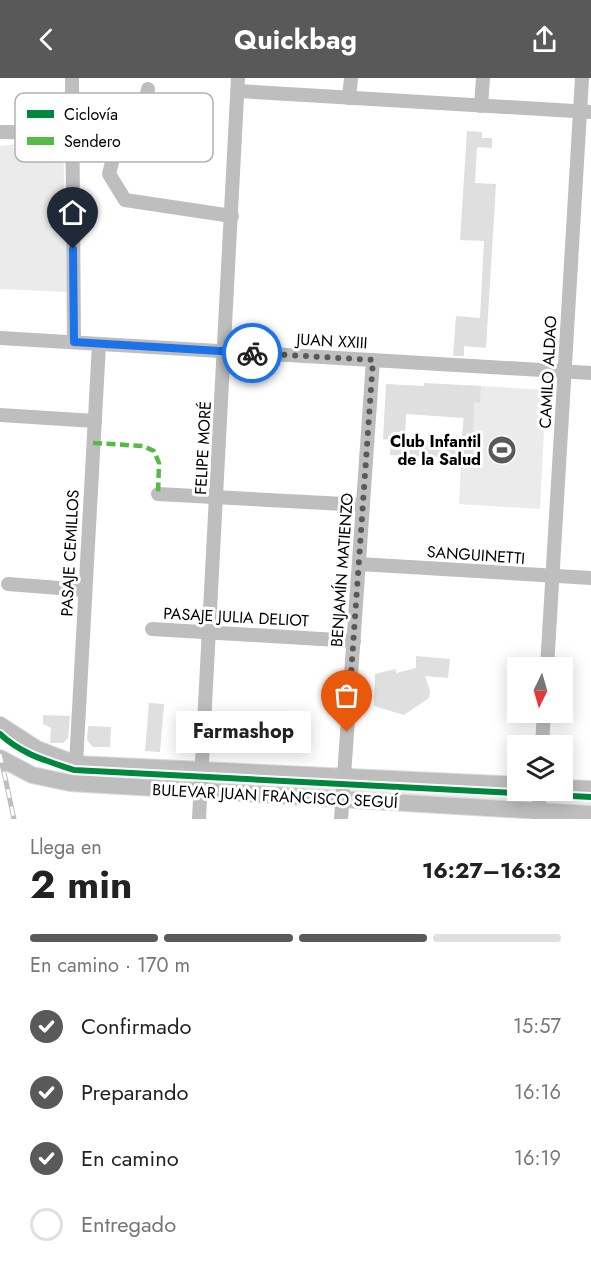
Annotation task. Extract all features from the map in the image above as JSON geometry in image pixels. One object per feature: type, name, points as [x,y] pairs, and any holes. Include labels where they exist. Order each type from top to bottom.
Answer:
[{"type":"main road","name":"BULEVAR JUAN FRANCISCO SEGUÍ","points":[[0,725],[37,749],[76,764],[507,785]]},
{"type":"main road","name":"BULEVAR JUAN FRANCISCO SEGUÍ","points":[[0,758],[32,775],[70,783],[538,815],[591,814]]},
{"type":"main road","points":[[573,788],[591,789]]},
{"type":"street","points":[[349,98],[351,78]]},
{"type":"street","points":[[482,106],[483,78]]},
{"type":"street","name":"CAMILO ALDAO","points":[[548,657],[564,372],[585,112],[582,78]]},
{"type":"street","points":[[238,85],[349,98],[585,112]]},
{"type":"street","name":"FELIPE MORÉ","points":[[199,819],[238,85]]},
{"type":"street","points":[[147,93],[148,89]]},
{"type":"street","points":[[72,162],[74,342]]},
{"type":"street","points":[[112,162],[109,174],[125,200],[232,216]]},
{"type":"street","name":"JUAN XXIII","points":[[0,338],[591,373]]},
{"type":"street","name":"PASAJE CEMILLOS","points":[[76,764],[99,344]]},
{"type":"street","name":"BENJAMÍN MATIENZO","points":[[341,819],[373,360]]},
{"type":"street","points":[[0,415],[94,421]]},
{"type":"street","points":[[158,494],[363,505]]},
{"type":"street","name":"SANGUINETTI","points":[[359,564],[591,578]]},
{"type":"street","points":[[8,584],[84,590]]},
{"type":"street","name":"PASAJE JULIA DELIOT","points":[[152,628],[354,641]]},
{"type":"shaded area","points":[[15,144],[15,162],[64,162],[67,292],[0,289],[0,146]]},
{"type":"shaded area","name":"Club Infantil de la Salud","points":[[465,385],[546,390],[540,509],[459,504]]},
{"type":"shaded area","points":[[202,771],[507,789],[507,801],[573,801],[573,789],[591,789],[591,814],[201,792]]},
{"type":"building","points":[[467,131],[482,132],[482,138],[492,138],[492,148],[477,147],[475,183],[496,184],[486,348],[464,346],[464,356],[453,356],[456,316],[480,318],[484,241],[460,240]]},
{"type":"building","points":[[424,383],[481,386],[480,403],[474,402],[473,468],[461,467],[461,459],[390,455],[391,440],[383,439],[386,384],[424,386]],"holes":[[[406,414],[464,418],[462,436],[443,435],[443,441],[405,439]]]},
{"type":"building","points":[[416,656],[450,659],[448,678],[425,676],[430,691],[429,698],[404,715],[374,706],[375,674],[396,669],[396,673],[416,668]]},
{"type":"building","points":[[149,703],[164,704],[160,752],[145,751]]},
{"type":"building","points":[[43,715],[70,716],[68,738],[63,743],[50,743],[51,728],[43,724]]},
{"type":"building","points":[[88,726],[111,727],[110,747],[93,747],[87,740]]},
{"type":"railway","points":[[0,754],[14,819]]},
{"type":"marked path","points":[[93,443],[143,446],[154,451],[159,463],[158,494]]},
{"type":"cycle path","points":[[0,734],[26,752],[74,770],[591,797]]},
{"type":"way so far","points":[[252,353],[373,360],[347,732]]},
{"type":"place","name":"Club Infantil de la Salud","points":[[502,450]]},
{"type":"place","name":"Farmashop","points":[[347,732]]},
{"type":"route","points":[[73,249],[74,342],[252,353]]}]
